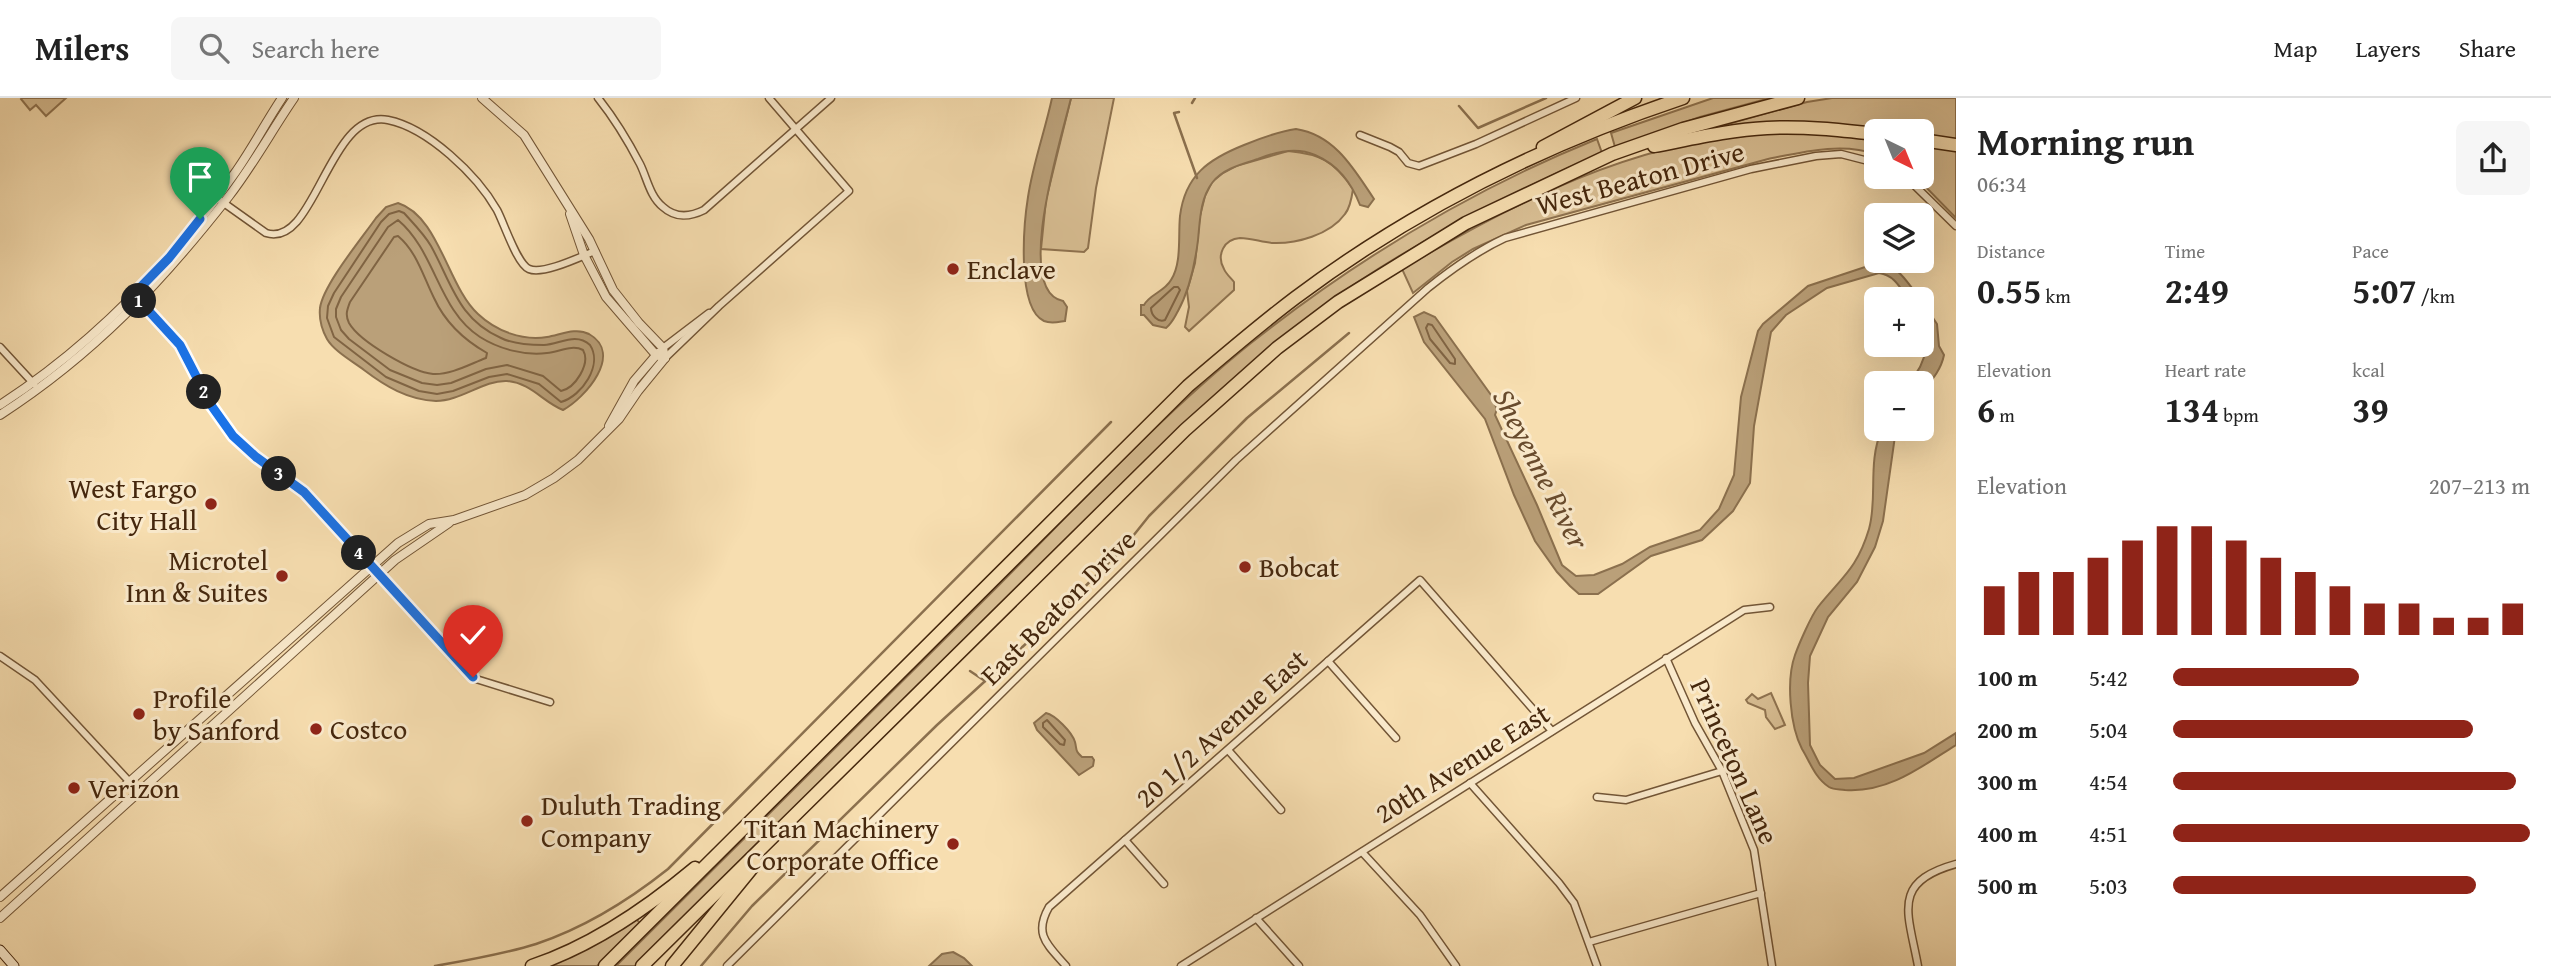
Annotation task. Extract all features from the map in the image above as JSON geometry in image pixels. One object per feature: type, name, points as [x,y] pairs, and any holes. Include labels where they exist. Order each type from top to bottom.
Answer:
[{"type":"highway","points":[[1522,162],[1556,138],[1636,98]]},
{"type":"highway","points":[[605,966],[1188,386],[1233,347],[1296,297],[1367,248],[1439,204],[1522,162],[1683,98]]},
{"type":"highway","points":[[642,966],[1185,430],[1277,348],[1338,302],[1466,223],[1612,154],[1682,129],[1798,98]]},
{"type":"highway","points":[[1612,154],[1728,132],[1768,128],[1825,128],[1864,133]]},
{"type":"highway","points":[[1934,142],[1956,145]]},
{"type":"highway","points":[[531,966],[568,952],[632,916],[767,807]]},
{"type":"highway","points":[[672,966],[803,807]]},
{"type":"main road","points":[[0,950],[15,966]]},
{"type":"street","points":[[220,200],[282,98]]},
{"type":"street","points":[[0,405],[80,358],[135,299],[175,265],[294,98]]},
{"type":"street","points":[[482,98],[524,135],[563,194],[613,290],[663,348]]},
{"type":"street","points":[[598,98],[630,145],[655,200],[676,215],[690,215],[704,210],[831,98]]},
{"type":"street","points":[[0,918],[378,575],[418,543],[454,520],[535,489],[578,460],[625,412],[661,357],[849,191],[769,98]]},
{"type":"street","points":[[1360,135],[1390,147],[1408,163],[1419,166],[1476,144],[1576,98]]},
{"type":"street","points":[[220,200],[266,233],[274,236],[284,234],[303,211],[351,133],[368,122],[388,120],[424,137],[470,174],[494,206],[526,267],[541,271],[595,251]]},
{"type":"street","name":"West Beaton Drive","points":[[1428,288],[1486,247],[1535,228],[1751,169],[1816,156],[1841,154],[1864,160]]},
{"type":"street","points":[[1918,189],[1956,226]]},
{"type":"street","points":[[563,194],[584,255],[606,297],[661,357]]},
{"type":"street","name":"East Beaton Drive","points":[[726,966],[1236,460],[1428,288]]},
{"type":"street","points":[[135,299],[180,345],[211,405],[233,436],[256,457],[304,492],[473,677],[551,702]]},
{"type":"street","points":[[661,357],[663,348],[719,306]]},
{"type":"street","points":[[0,346],[35,385]]},
{"type":"street","points":[[0,415],[35,385]]},
{"type":"street","points":[[0,897],[398,543],[429,524],[454,520]]},
{"type":"street","name":"20 1/2 Avenue East","points":[[1066,966],[1045,941],[1041,931],[1043,918],[1049,907],[1420,580],[1552,731]]},
{"type":"street","name":"20th Avenue East","points":[[1181,966],[1744,610],[1770,607]]},
{"type":"street","points":[[0,656],[35,680],[139,792]]},
{"type":"street","name":"Princeton Lane","points":[[1666,658],[1695,723],[1722,771],[1754,850],[1772,966]]},
{"type":"street","points":[[1328,661],[1395,738]]},
{"type":"street","points":[[1228,750],[1281,810]]},
{"type":"street","points":[[1597,797],[1626,800],[1722,771]]},
{"type":"street","points":[[1470,783],[1574,902],[1597,966]]},
{"type":"street","points":[[1125,840],[1164,884]]},
{"type":"street","points":[[1362,852],[1420,915],[1456,966]]},
{"type":"street","points":[[1918,966],[1908,899],[1917,881],[1932,870],[1956,864]]},
{"type":"street","points":[[1590,942],[1761,893]]},
{"type":"street","points":[[1256,918],[1299,966]]},
{"type":"shaded area","points":[[22,98],[66,98],[46,116],[36,105],[30,110]]},
{"type":"shaded area","points":[[1071,98],[1114,98],[1096,188],[1088,248],[1084,252],[1041,249],[1046,200]]},
{"type":"shaded area","points":[[1713,98],[1770,98],[1700,117],[1615,147],[1611,133]]},
{"type":"shaded area","points":[[1832,98],[1956,98],[1956,139],[1934,136],[1934,119],[1864,119],[1864,129],[1802,124],[1723,128],[1724,125],[1807,102]]},
{"type":"shaded area","points":[[1800,132],[1864,138],[1864,150],[1836,148],[1781,156],[1526,225],[1473,249],[1413,293],[1402,269],[1478,226],[1557,187],[1640,156],[1734,136]]},
{"type":"shaded area","points":[[1597,139],[1602,153],[1492,204],[1421,243],[1319,309],[1260,356],[1166,441],[636,966],[616,966],[1117,465],[1183,402],[1251,343],[1332,283],[1416,229],[1505,181]]},
{"type":"shaded area","points":[[1934,146],[1956,149],[1956,218],[1928,189],[1934,189]]},
{"type":"shaded area","points":[[1288,151],[1309,154],[1333,165],[1353,189],[1347,211],[1331,228],[1302,240],[1272,243],[1240,238],[1230,241],[1223,249],[1221,258],[1225,271],[1234,282],[1234,290],[1189,331],[1185,327],[1189,307],[1187,291],[1195,263],[1200,216],[1212,182],[1236,166]]},
{"type":"shaded area","points":[[1771,693],[1785,725],[1775,729],[1766,717],[1765,710],[1746,700],[1752,694],[1758,699]]},
{"type":"shaded area","points":[[636,919],[640,923],[597,966],[546,966]]},
{"type":"water","points":[[1052,98],[1071,98],[1052,175],[1041,242],[1042,270],[1048,291],[1067,307],[1065,321],[1052,323],[1044,321],[1035,313],[1029,300],[1024,244],[1030,184]]},
{"type":"water","points":[[1296,129],[1310,132],[1333,146],[1351,165],[1374,199],[1368,207],[1360,205],[1348,182],[1337,169],[1308,153],[1279,153],[1227,171],[1216,178],[1205,196],[1194,267],[1182,303],[1166,328],[1153,325],[1141,315],[1141,305],[1165,287],[1174,273],[1178,258],[1180,216],[1193,179],[1210,163],[1231,150]]},
{"type":"water","points":[[398,203],[412,210],[424,222],[468,302],[485,320],[501,330],[519,336],[538,338],[579,331],[589,334],[599,343],[603,353],[602,364],[581,396],[563,410],[523,385],[507,381],[489,384],[454,398],[426,400],[389,387],[334,348],[321,324],[320,308],[323,298],[335,275],[376,218],[386,207]]},
{"type":"water","points":[[1864,267],[1864,273],[1879,273],[1827,288],[1786,315],[1771,332],[1754,426],[1750,483],[1733,511],[1702,540],[1651,556],[1598,594],[1579,594],[1557,572],[1535,541],[1485,419],[1424,342],[1414,317],[1424,312],[1435,317],[1491,395],[1497,409],[1495,415],[1562,565],[1576,576],[1594,575],[1622,564],[1650,547],[1700,530],[1719,509],[1734,475],[1741,397],[1758,331],[1808,286]]},
{"type":"water","points":[[1879,273],[1900,273],[1911,287],[1900,287]]},
{"type":"water","points":[[1934,319],[1943,360],[1934,377],[1934,371],[1918,371],[1924,357],[1934,357]]},
{"type":"water","points":[[1894,441],[1883,521],[1875,547],[1857,582],[1828,617],[1810,656],[1810,745],[1820,765],[1835,779],[1854,778],[1924,753],[1956,733],[1956,745],[1917,770],[1890,783],[1861,790],[1835,789],[1829,787],[1816,774],[1798,739],[1792,716],[1792,665],[1812,617],[1848,572],[1864,543],[1872,517],[1878,442]]},
{"type":"water","points":[[1046,713],[1067,729],[1082,757],[1092,757],[1093,766],[1079,775],[1037,730],[1034,723]]},
{"type":"water","points":[[953,952],[972,966],[929,966],[942,954]]},
{"type":"waterway","points":[[1192,103],[1195,98]]},
{"type":"waterway","points":[[1459,106],[1478,128],[1546,98]]},
{"type":"waterway","points":[[1179,112],[1174,113],[1197,178]]},
{"type":"waterway","points":[[701,966],[752,906],[937,725],[1053,619],[1125,546],[1149,516],[1247,418],[1349,333]]},
{"type":"waterway","points":[[435,966],[512,951],[571,930],[638,892],[668,869],[1111,422]]},
{"type":"waterway","points":[[970,671],[985,681]]},
{"type":"place","name":"Enclave","points":[[953,269]]},
{"type":"place","name":"West Fargo City Hall","points":[[211,504]]},
{"type":"place","name":"Bobcat","points":[[1245,567]]},
{"type":"place","name":"Microtel Inn & Suites","points":[[282,576]]},
{"type":"place","name":"Profile by Sanford","points":[[139,714]]},
{"type":"place","name":"Costco","points":[[316,729]]},
{"type":"place","name":"Verizon","points":[[74,788]]},
{"type":"place","name":"Duluth Trading Company","points":[[527,821]]},
{"type":"place","name":"Titan Machinery Corporate Office","points":[[953,844]]},
{"type":"route","points":[[200,219],[169,258],[131,297],[139,301],[180,345],[211,405],[233,436],[256,457],[304,492],[473,677]]},
{"type":"water label","name":"Sheyenne River","points":[[1541,469]]}]
